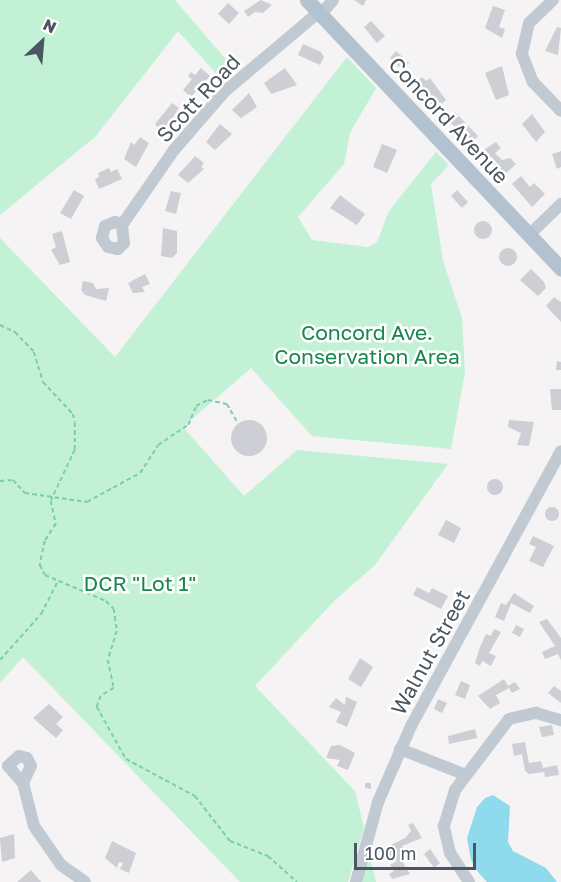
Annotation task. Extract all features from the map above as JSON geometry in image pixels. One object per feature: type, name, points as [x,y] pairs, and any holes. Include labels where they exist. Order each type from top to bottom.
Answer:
[{"type":"main road","name":"Concord Avenue","points":[[307,0],[561,268]]},
{"type":"street","name":"Scott Road","points":[[122,225],[174,150],[224,92],[333,0]]},
{"type":"street","points":[[553,0],[530,23],[522,54],[533,82],[561,111]]},
{"type":"street","points":[[529,235],[561,204]]},
{"type":"street","name":"Walnut Street","points":[[356,882],[378,802],[400,749],[561,451]]},
{"type":"street","points":[[469,882],[450,854],[444,826],[447,807],[466,775],[509,718],[537,713],[561,720]]},
{"type":"street","points":[[400,749],[466,775]]},
{"type":"street","points":[[23,783],[34,826],[46,848],[60,865],[85,882]]},
{"type":"path","points":[[0,325],[26,341],[34,352],[48,391],[73,414],[75,450],[53,495],[51,506],[56,524],[45,541],[40,565],[45,575],[106,601],[114,609],[118,621],[108,660],[114,688],[96,704],[126,759],[195,796],[230,842],[268,856],[297,882]]},
{"type":"path","points":[[0,481],[13,480],[25,493],[53,495],[87,502],[140,473],[158,445],[188,425],[196,406],[208,400],[228,404],[237,421]]},
{"type":"path","points":[[0,660],[41,614],[57,582]]},
{"type":"green space","points":[[0,0],[175,0],[235,70],[223,81],[178,31],[96,136],[0,215]]},
{"type":"green space","points":[[347,57],[376,88],[350,133],[344,164],[298,217],[312,240],[368,247],[377,242],[389,211],[436,152],[449,165],[431,184],[443,261],[462,318],[465,372],[451,449],[312,436],[251,368],[183,427],[244,496],[297,450],[448,464],[375,565],[334,601],[255,686],[355,791],[364,828],[348,882],[240,882],[23,657],[0,683],[0,238],[115,357]]},
{"type":"green space","points":[[369,854],[376,882],[361,882]]},
{"type":"water","points":[[493,795],[510,806],[508,842],[513,851],[546,868],[557,882],[487,882],[478,872],[471,860],[467,838],[477,807],[485,798]]},
{"type":"building","points":[[261,0],[272,5],[263,13],[255,12],[248,17],[244,11]]},
{"type":"building","points":[[354,0],[366,0],[363,6]]},
{"type":"building","points":[[228,3],[239,13],[229,24],[218,14]]},
{"type":"building","points":[[493,6],[505,10],[499,27],[505,29],[502,38],[485,28]]},
{"type":"building","points":[[371,21],[385,36],[377,43],[364,27]]},
{"type":"building","points":[[557,27],[561,28],[558,55],[545,51]]},
{"type":"building","points":[[303,44],[321,52],[324,57],[320,65],[298,55]]},
{"type":"building","points":[[396,51],[409,63],[402,70],[390,58]]},
{"type":"building","points":[[502,66],[509,95],[496,100],[485,73]]},
{"type":"building","points":[[201,68],[210,76],[191,97],[183,90],[192,79],[188,76],[191,72],[195,75]]},
{"type":"building","points":[[285,68],[297,85],[271,94],[264,83]]},
{"type":"building","points":[[422,77],[426,81],[430,78],[446,100],[436,109],[419,91],[421,89],[415,83]]},
{"type":"building","points":[[249,93],[257,107],[241,118],[232,110]]},
{"type":"building","points":[[172,103],[179,108],[163,133],[155,124]]},
{"type":"building","points":[[455,112],[478,136],[472,142],[447,120]]},
{"type":"building","points":[[532,114],[545,132],[536,142],[522,124]]},
{"type":"building","points":[[220,124],[232,134],[215,150],[206,142]]},
{"type":"building","points":[[140,137],[149,143],[136,167],[124,159],[131,142],[134,145]]},
{"type":"building","points":[[496,142],[501,148],[495,153],[502,160],[510,158],[516,164],[504,175],[479,153]]},
{"type":"building","points":[[382,144],[397,150],[387,173],[373,167]]},
{"type":"building","points":[[561,151],[561,167],[557,169],[552,154]]},
{"type":"building","points":[[195,156],[204,163],[201,167],[204,169],[188,183],[178,175]]},
{"type":"building","points":[[109,168],[111,172],[117,169],[122,179],[99,189],[95,179],[99,177],[98,173]]},
{"type":"building","points":[[521,176],[530,187],[534,183],[545,194],[532,207],[512,184]]},
{"type":"building","points":[[74,190],[84,196],[71,219],[60,213]]},
{"type":"building","points":[[457,190],[468,202],[462,208],[451,196]]},
{"type":"building","points":[[171,191],[181,193],[176,214],[165,211]]},
{"type":"building","points":[[340,195],[365,214],[357,225],[330,208]]},
{"type":"building","points":[[483,221],[489,224],[492,230],[489,236],[483,239],[477,236],[474,230],[477,224]]},
{"type":"building","points":[[163,228],[177,231],[177,253],[172,258],[161,256]]},
{"type":"building","points":[[62,231],[70,262],[60,265],[51,250],[56,247],[52,234]]},
{"type":"building","points":[[508,248],[514,251],[517,257],[514,263],[508,266],[502,263],[499,257],[502,251]]},
{"type":"building","points":[[531,269],[544,282],[546,288],[538,296],[520,280]]},
{"type":"building","points":[[145,274],[150,284],[142,287],[145,292],[133,293],[128,283]]},
{"type":"building","points":[[83,281],[93,283],[96,289],[109,288],[106,301],[85,295],[81,290]]},
{"type":"building","points":[[554,297],[561,302],[561,322],[546,306]]},
{"type":"building","points":[[557,361],[561,362],[561,370],[556,370]]},
{"type":"building","points":[[550,389],[561,389],[561,410],[552,410]]},
{"type":"building","points":[[249,420],[262,425],[267,438],[262,451],[249,456],[236,451],[231,438],[236,425]]},
{"type":"building","points":[[509,420],[534,422],[529,446],[517,445],[521,433],[508,427]]},
{"type":"building","points":[[495,479],[501,481],[503,487],[501,493],[495,495],[489,493],[487,487],[489,481]]},
{"type":"building","points":[[549,507],[555,507],[559,514],[555,521],[549,521],[545,517],[545,511]]},
{"type":"building","points":[[446,520],[461,528],[454,543],[438,535]]},
{"type":"building","points":[[533,536],[554,546],[543,567],[529,561],[536,547],[529,544]]},
{"type":"building","points":[[417,587],[429,593],[432,588],[448,596],[441,609],[413,595]]},
{"type":"building","points":[[514,593],[534,606],[530,613],[511,603],[504,621],[495,617],[501,603],[506,605]]},
{"type":"building","points":[[547,619],[561,638],[561,660],[558,654],[545,659],[542,652],[555,646],[539,622]]},
{"type":"building","points":[[516,625],[524,629],[520,637],[512,633]]},
{"type":"building","points":[[494,629],[501,632],[489,653],[496,656],[491,666],[482,661],[480,666],[475,663],[480,647],[486,634],[491,636]]},
{"type":"building","points":[[360,658],[373,667],[361,687],[348,679]]},
{"type":"building","points":[[504,679],[508,686],[515,682],[520,689],[512,693],[509,688],[496,695],[500,703],[490,709],[478,696]]},
{"type":"building","points":[[461,681],[470,685],[465,699],[455,695]]},
{"type":"building","points":[[554,686],[561,691],[561,703],[548,693]]},
{"type":"building","points":[[346,697],[357,702],[347,727],[336,722],[341,712],[329,707],[336,698],[345,705]]},
{"type":"building","points":[[438,699],[447,703],[442,713],[434,709]]},
{"type":"building","points":[[49,704],[63,717],[56,724],[63,730],[56,738],[33,718]]},
{"type":"building","points":[[552,725],[554,735],[542,737],[539,727]]},
{"type":"building","points":[[475,729],[477,738],[449,744],[448,736]]},
{"type":"building","points":[[525,742],[529,763],[541,761],[543,768],[557,765],[559,775],[545,777],[544,772],[529,774],[525,771],[522,754],[514,756],[512,744]]},
{"type":"building","points":[[340,745],[355,753],[348,770],[337,766],[340,760],[326,758],[331,746]]},
{"type":"building","points":[[365,783],[371,783],[371,789],[365,788]]},
{"type":"building","points":[[413,823],[422,838],[402,846],[408,857],[402,861],[410,874],[392,879],[389,874],[394,871],[390,865],[397,861],[386,852],[391,849],[389,846],[405,838],[411,831],[408,825]]},
{"type":"building","points":[[14,834],[15,858],[2,862],[0,838]]},
{"type":"building","points":[[112,841],[136,853],[129,873],[120,869],[123,863],[119,862],[117,868],[105,858]]},
{"type":"building","points":[[430,849],[440,863],[434,868],[424,854]]},
{"type":"building","points":[[31,870],[41,882],[17,882]]},
{"type":"park label","name":"Concord Ave. Conservation Area","points":[[367,344]]},
{"type":"park label","name":"DCR \"Lot 1\"","points":[[140,583]]}]
